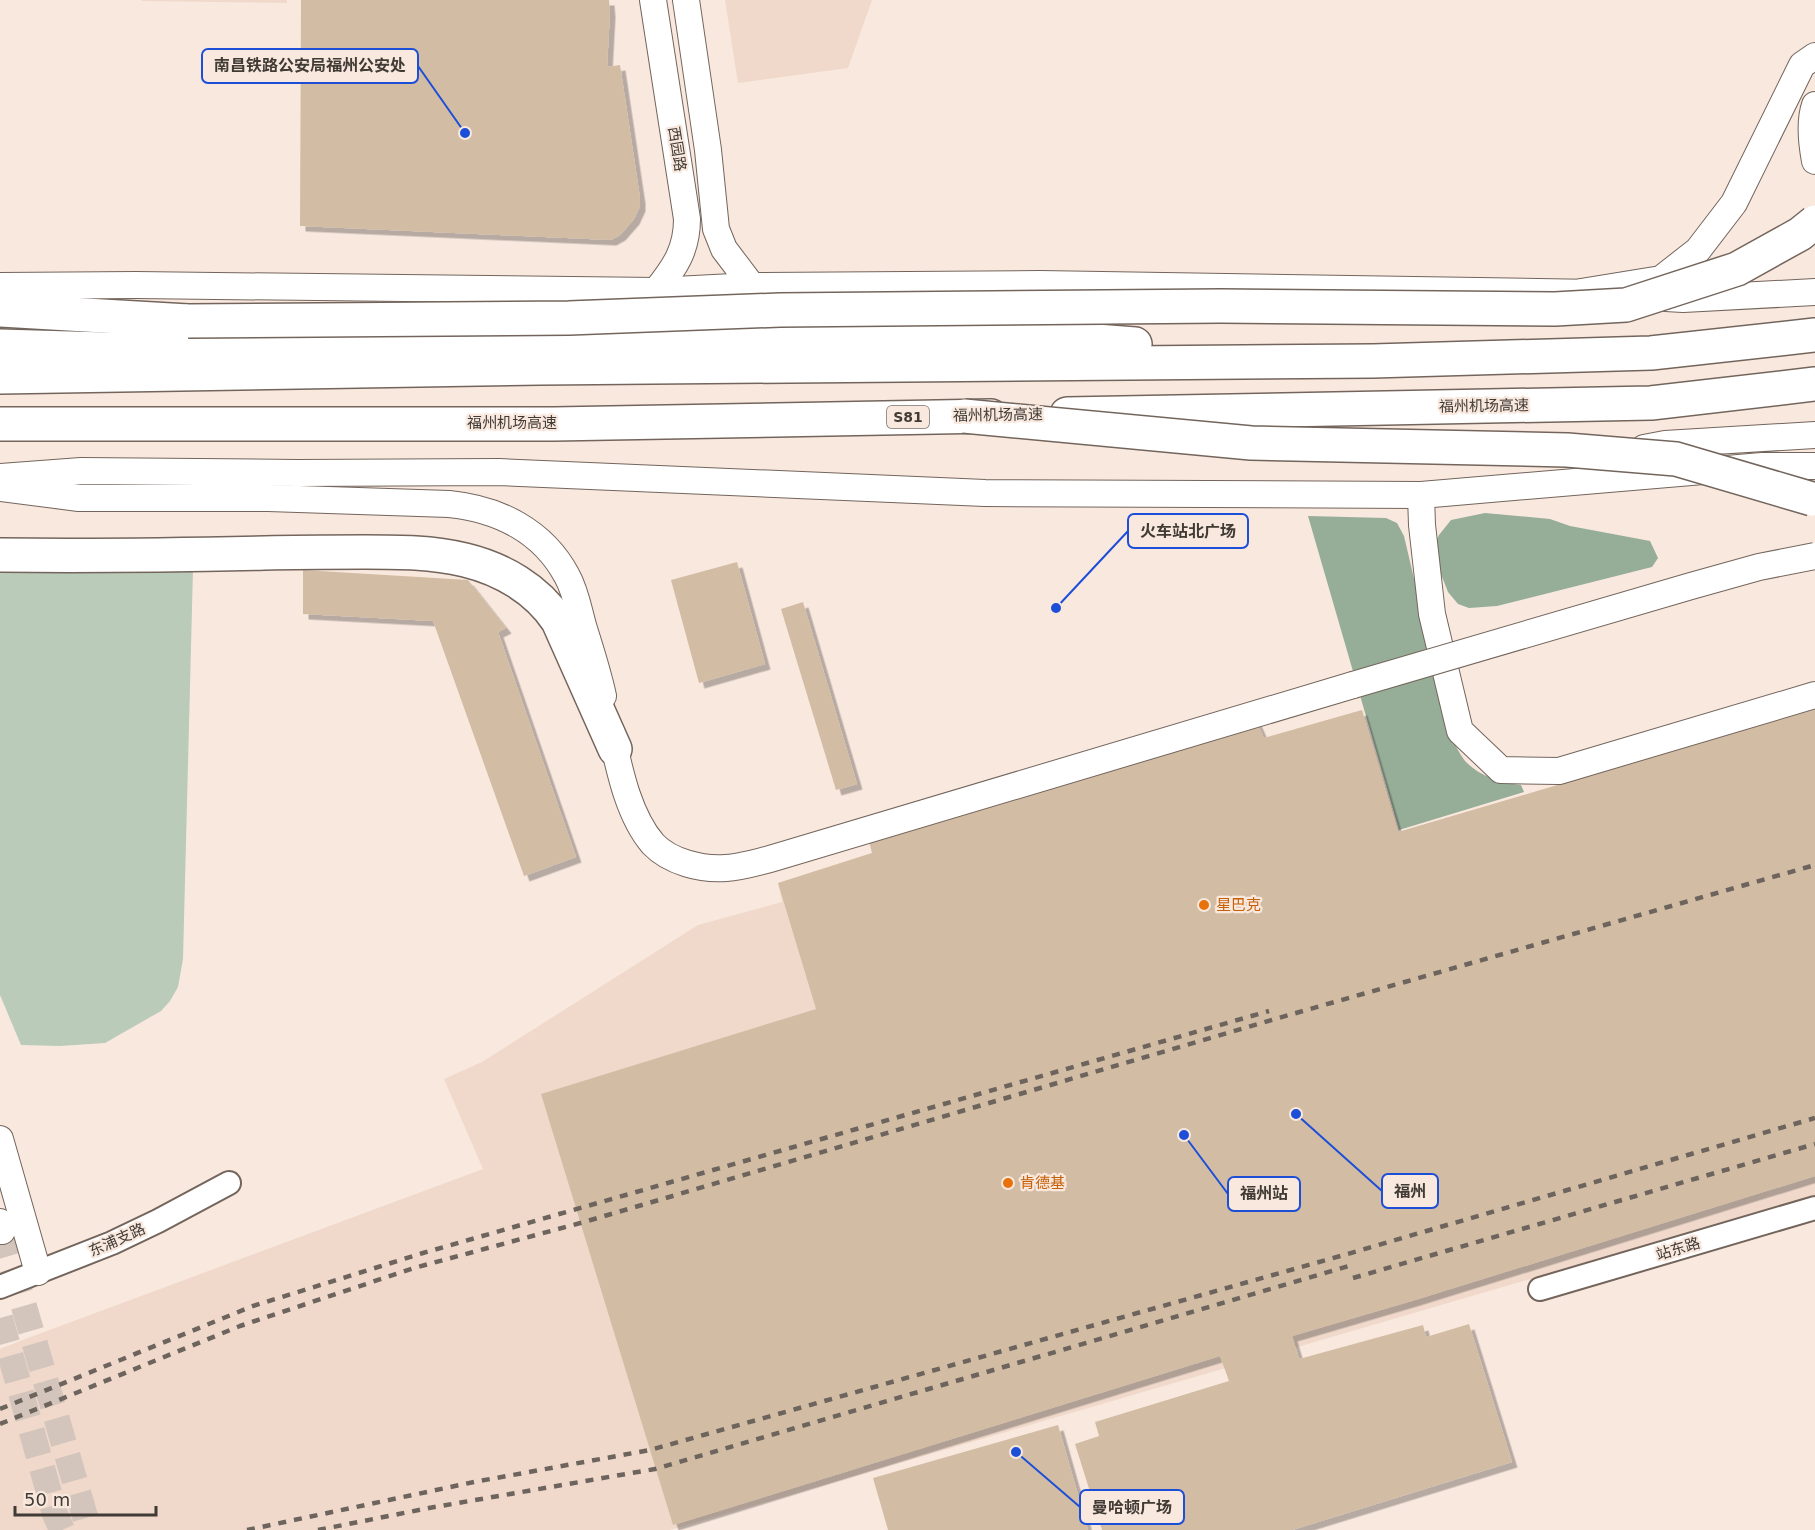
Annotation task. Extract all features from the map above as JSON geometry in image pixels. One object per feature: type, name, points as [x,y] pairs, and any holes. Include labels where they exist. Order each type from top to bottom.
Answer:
[{"type":"highway","points":[[0,310],[188,321],[569,318],[780,310],[1197,306],[1556,309],[1626,305],[1737,269],[1800,234],[1815,222]]},
{"type":"highway","points":[[0,346],[209,352],[335,342],[659,344],[1007,334],[1373,361]]},
{"type":"highway","points":[[0,377],[552,368],[1373,361],[1651,353],[1815,335]]},
{"type":"highway","name":"福州机场高速","points":[[0,424],[542,424],[1651,403],[1815,384]]},
{"type":"highway","points":[[964,416],[1251,443],[1567,450],[1676,459],[1815,500]]},
{"type":"highway","points":[[0,555],[122,556],[406,552],[465,560],[525,586],[549,607],[558,621],[615,749]]},
{"type":"main road","name":"西园路","points":[[653,0],[687,219],[686,241],[681,255],[656,291]]},
{"type":"main road","name":"西园路","points":[[686,0],[708,150],[716,229],[724,249],[752,286]]},
{"type":"main road","points":[[1581,292],[1661,279],[1698,250],[1734,203],[1802,65],[1815,56]]},
{"type":"main road","points":[[1815,105],[1812,135],[1815,161]]},
{"type":"main road","points":[[0,286],[136,285],[656,291],[752,286],[1040,284],[1581,292],[1683,299],[1815,292]]},
{"type":"main road","points":[[1421,495],[1665,444],[1815,435]]},
{"type":"main road","points":[[0,477],[81,471],[499,472],[985,493],[1421,495],[1762,466],[1815,465]]},
{"type":"main road","points":[[0,489],[79,498],[268,498],[467,506],[500,515],[528,532],[551,553],[568,578],[598,672],[622,782],[632,806],[654,844],[669,856],[708,868],[726,868],[780,856],[1691,586],[1759,567],[1815,556]]},
{"type":"main road","points":[[1421,495],[1432,614],[1460,731],[1501,770],[1559,771],[1815,695]]},
{"type":"main road","points":[[0,1139],[38,1272]]},
{"type":"street","name":"东浦支路","points":[[0,1287],[135,1232],[229,1183]]},
{"type":"street","name":"站东路","points":[[1540,1290],[1815,1208]]},
{"type":"shaded area","points":[[287,0],[287,3],[142,1]]},
{"type":"shaded area","points":[[725,0],[872,0],[848,68],[738,83]]},
{"type":"shaded area","points":[[1815,709],[1815,1196],[670,1530],[0,1530],[0,1349],[483,1169],[444,1079],[482,1062],[698,925],[782,902],[778,883],[872,853],[1255,718],[1264,738],[1362,710],[1399,832]]},
{"type":"green space","points":[[1485,513],[1550,519],[1570,526],[1650,541],[1658,558],[1652,567],[1497,606],[1469,608],[1458,604],[1448,592],[1439,569],[1434,546],[1439,535],[1451,520]]},
{"type":"green space","points":[[1308,516],[1386,518],[1397,523],[1404,536],[1451,737],[1462,757],[1472,768],[1506,783],[1521,785],[1524,792],[1399,830]]},
{"type":"green space","points":[[193,569],[183,959],[178,987],[161,1011],[105,1043],[60,1046],[21,1045],[0,995],[0,571]]},
{"type":"building","points":[[301,0],[609,0],[607,67],[620,65],[640,198],[640,206],[634,219],[620,235],[611,240],[300,226]]},
{"type":"building","points":[[737,562],[765,664],[699,683],[671,580]]},
{"type":"building","points":[[303,570],[468,580],[506,628],[498,632],[576,857],[524,876],[433,621],[303,614]]},
{"type":"building","points":[[803,602],[857,784],[836,790],[781,609]]},
{"type":"building","points":[[1815,709],[1815,1176],[1292,1336],[1299,1359],[1423,1325],[1426,1337],[1469,1324],[1512,1462],[1292,1530],[1102,1530],[1075,1444],[1099,1436],[1095,1422],[1229,1381],[1220,1356],[673,1525],[541,1094],[816,1009],[778,883],[872,853],[865,826],[1255,718],[1264,738],[1362,710],[1398,832]]},
{"type":"building","points":[[1058,1425],[1088,1530],[888,1530],[873,1478]]},
{"type":"tunnel","points":[[2,1231],[89,1530]]},
{"type":"tunnel","points":[[0,1318],[55,1514],[62,1530]]},
{"type":"railway","points":[[0,1424],[240,1326],[414,1268],[584,1222],[1275,1019],[1815,865]]},
{"type":"railway","points":[[0,1409],[253,1306],[423,1253],[1269,1011]]},
{"type":"railway","points":[[247,1530],[474,1482],[650,1450],[1344,1255],[1815,1118]]},
{"type":"railway","points":[[1353,1278],[1815,1144]]},
{"type":"railway","points":[[318,1530],[429,1508],[655,1469],[1349,1266]]},
{"type":"place","name":"南昌铁路公安局福州公安处","points":[[465,133]]},
{"type":"place","name":"火车站北广场","points":[[1056,608]]},
{"type":"place","name":"星巴克","points":[[1204,905]]},
{"type":"place","name":"福州","points":[[1296,1114]]},
{"type":"place","name":"福州站","points":[[1184,1135]]},
{"type":"place","name":"肯德基","points":[[1008,1183]]},
{"type":"place","name":"曼哈顿广场","points":[[1016,1452]]}]
